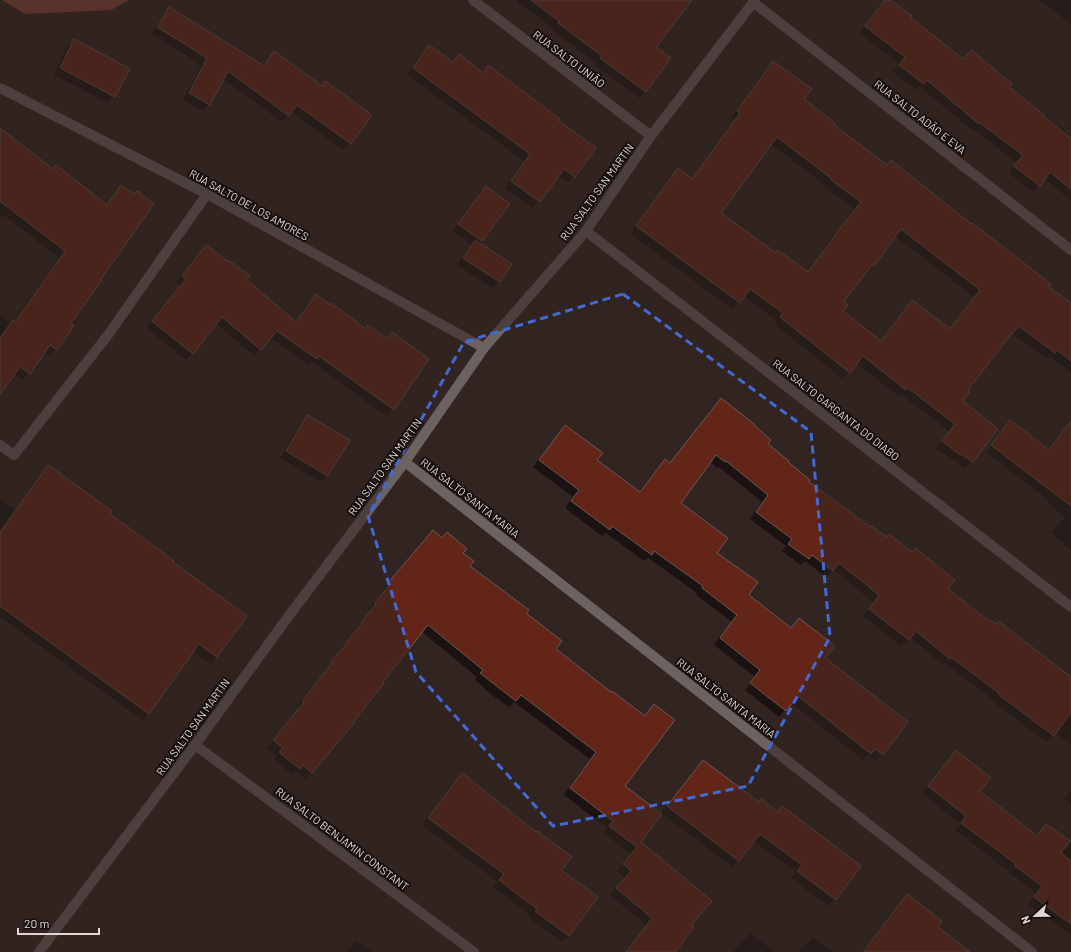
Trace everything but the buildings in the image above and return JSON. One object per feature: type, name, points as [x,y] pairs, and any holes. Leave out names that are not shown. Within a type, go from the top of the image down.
[{"type":"street","name":"RUA SALTO UNIÃO","points":[[473,0],[651,136]]},
{"type":"street","name":"RUA SALTO SAN MARTIN","points":[[39,952],[405,462],[484,348],[586,231],[651,136],[754,1]]},
{"type":"street","name":"RUA SALTO ADÃO E EVA","points":[[754,1],[1071,250]]},
{"type":"street","name":"RUA SALTO DE LOS AMORES","points":[[0,88],[207,194],[484,348]]},
{"type":"street","points":[[0,445],[14,455],[108,334],[207,194]]},
{"type":"street","name":"RUA SALTO GARGANTA DO DIABO","points":[[586,231],[1071,606]]},
{"type":"street","name":"RUA SALTO SANTA MARIA","points":[[405,462],[1032,952]]},
{"type":"street","name":"RUA SALTO BENJAMIN CONSTANT","points":[[195,745],[474,952]]},
{"type":"highlighted area","points":[[623,294],[811,432],[830,637],[748,786],[553,826],[416,672],[368,516],[464,342]]},
{"type":"shaded area","points":[[2,0],[129,0],[111,10],[25,14]]}]
